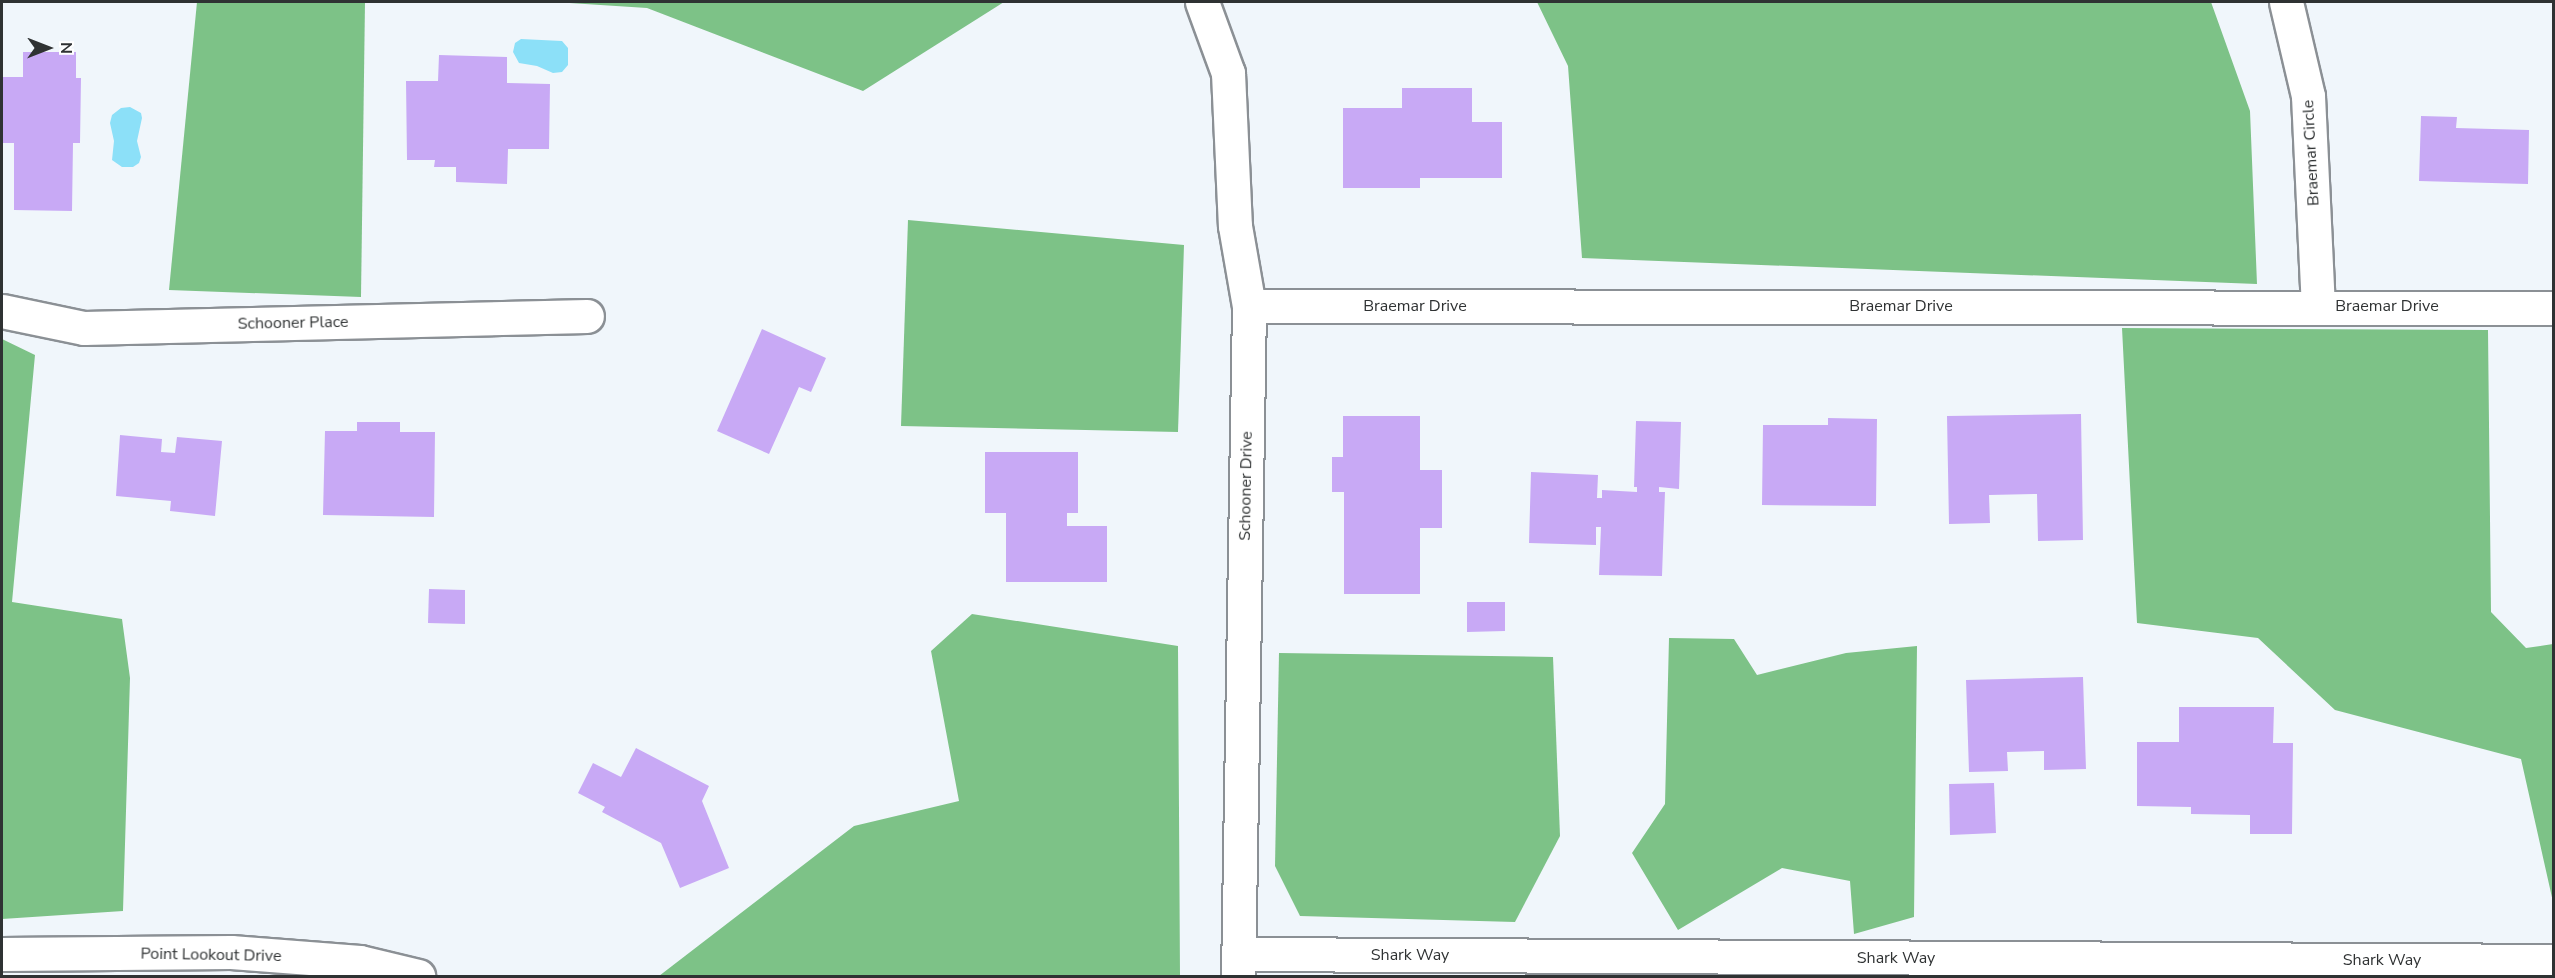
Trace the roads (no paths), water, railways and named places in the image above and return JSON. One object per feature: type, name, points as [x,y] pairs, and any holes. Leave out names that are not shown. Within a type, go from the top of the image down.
[{"type":"street","name":"Schooner Drive","points":[[1202,2],[1228,73],[1235,226],[1250,306],[1238,965]]},
{"type":"street","name":"Braemar Circle","points":[[2286,2],[2308,96],[2318,306]]},
{"type":"street","name":"Braemar Drive","points":[[1250,306],[2553,308]]},
{"type":"street","name":"Schooner Place","points":[[2,312],[84,328],[587,316]]},
{"type":"street","name":"Point Lookout Drive","points":[[2,954],[231,952],[360,962],[418,976]]},
{"type":"street","name":"Shark Way","points":[[1238,965],[2553,961]]},
{"type":"water","points":[[521,39],[562,41],[568,48],[568,65],[562,72],[553,73],[537,66],[519,63],[513,52],[515,43]]},
{"type":"water","points":[[130,107],[141,113],[137,141],[141,157],[139,163],[133,167],[122,167],[112,160],[114,141],[110,123],[112,115],[121,108]]}]
